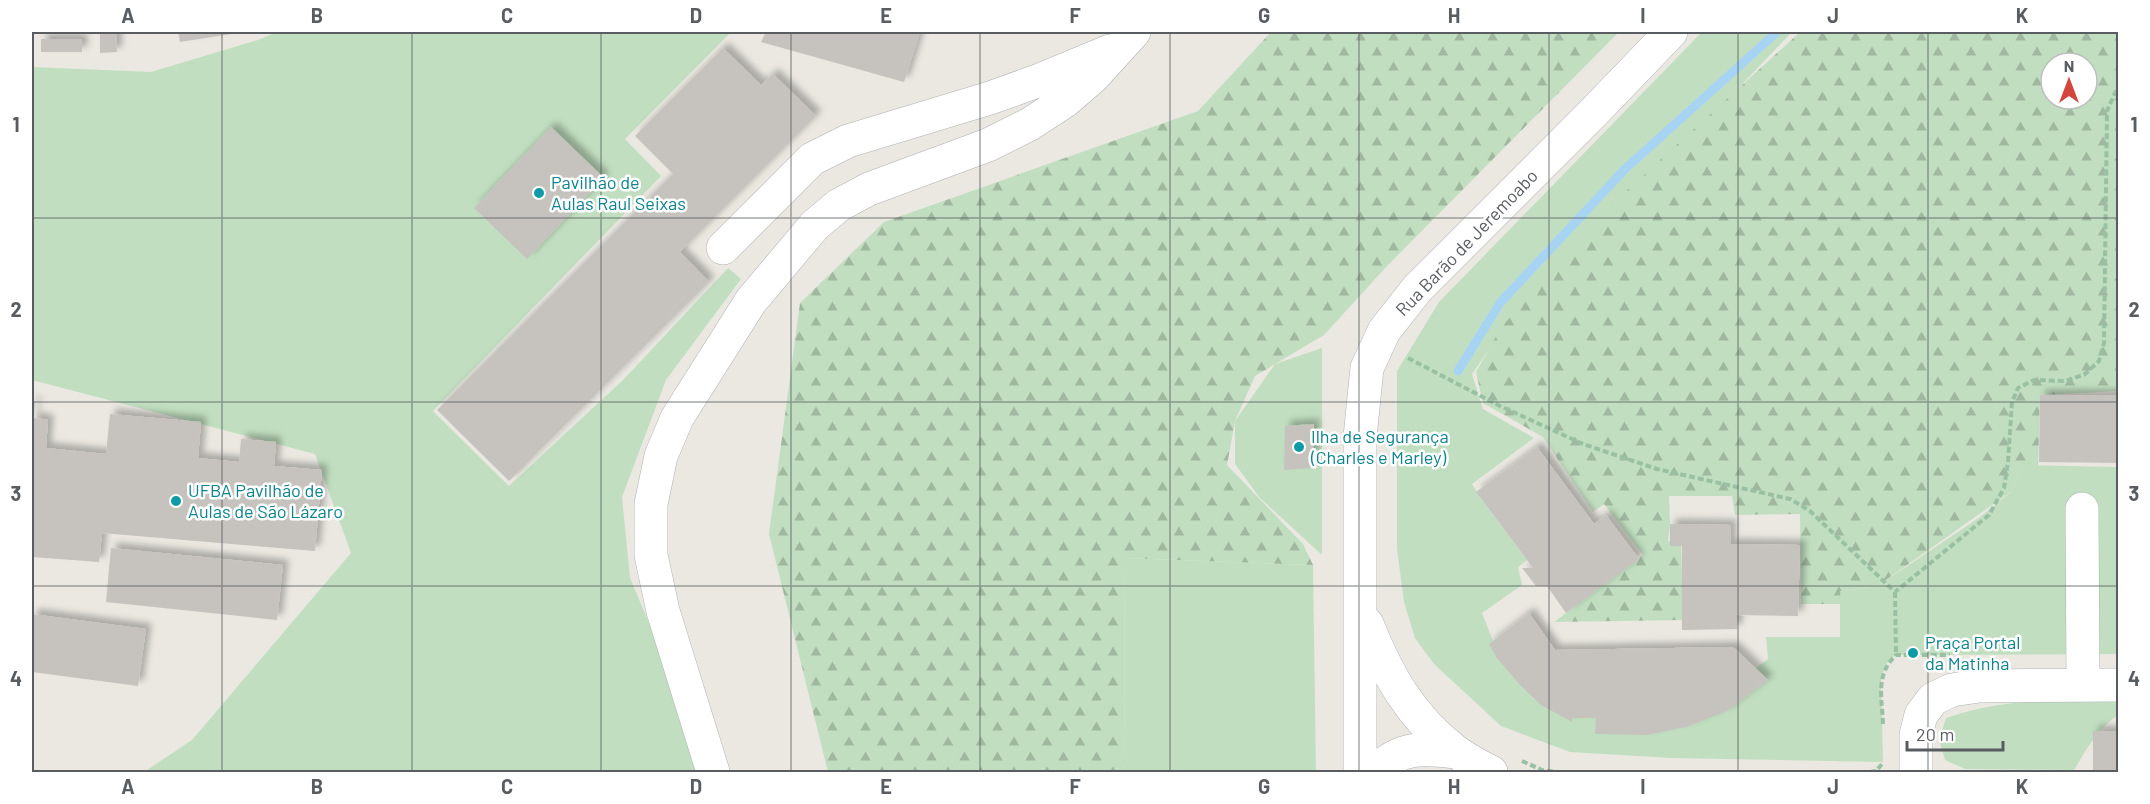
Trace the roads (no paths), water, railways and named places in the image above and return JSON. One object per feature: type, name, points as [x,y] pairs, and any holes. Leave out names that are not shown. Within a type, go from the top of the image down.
[{"type":"street","name":"Rua Barão de Jeremoabo","points":[[1505,766],[1456,752],[1422,722],[1401,694],[1381,658],[1362,611],[1362,417],[1367,368],[1384,331],[1417,289],[1671,32]]},
{"type":"street","points":[[723,248],[812,159],[827,151],[848,141],[1041,80],[1129,38]]},
{"type":"street","points":[[713,772],[663,611],[651,555],[651,504],[661,456],[677,418],[751,301],[815,225],[839,205],[869,189],[988,145],[1030,124],[1065,101],[1094,77],[1129,38]]},
{"type":"street","points":[[2082,509],[2083,685]]},
{"type":"street","points":[[1360,772],[1362,611]]},
{"type":"street","points":[[1916,772],[1916,735],[1921,714],[1933,699],[1952,690],[1979,686],[2118,685]]},
{"type":"street","points":[[1375,772],[1386,761],[1403,752],[1427,748],[1456,752]]},
{"type":"waterway","points":[[1458,371],[1500,303],[1625,169],[1777,32]]},
{"type":"place","name":"Pavilhão de Aulas Raul Seixas","points":[[539,193]]},
{"type":"place","name":"Ilha de Segurança (Charles e Marley)","points":[[1299,447]]},
{"type":"place","name":"UFBA Pavilhão de Aulas de São Lázaro","points":[[176,501]]},
{"type":"place","name":"Praça Portal da Matinha","points":[[1913,653]]}]
